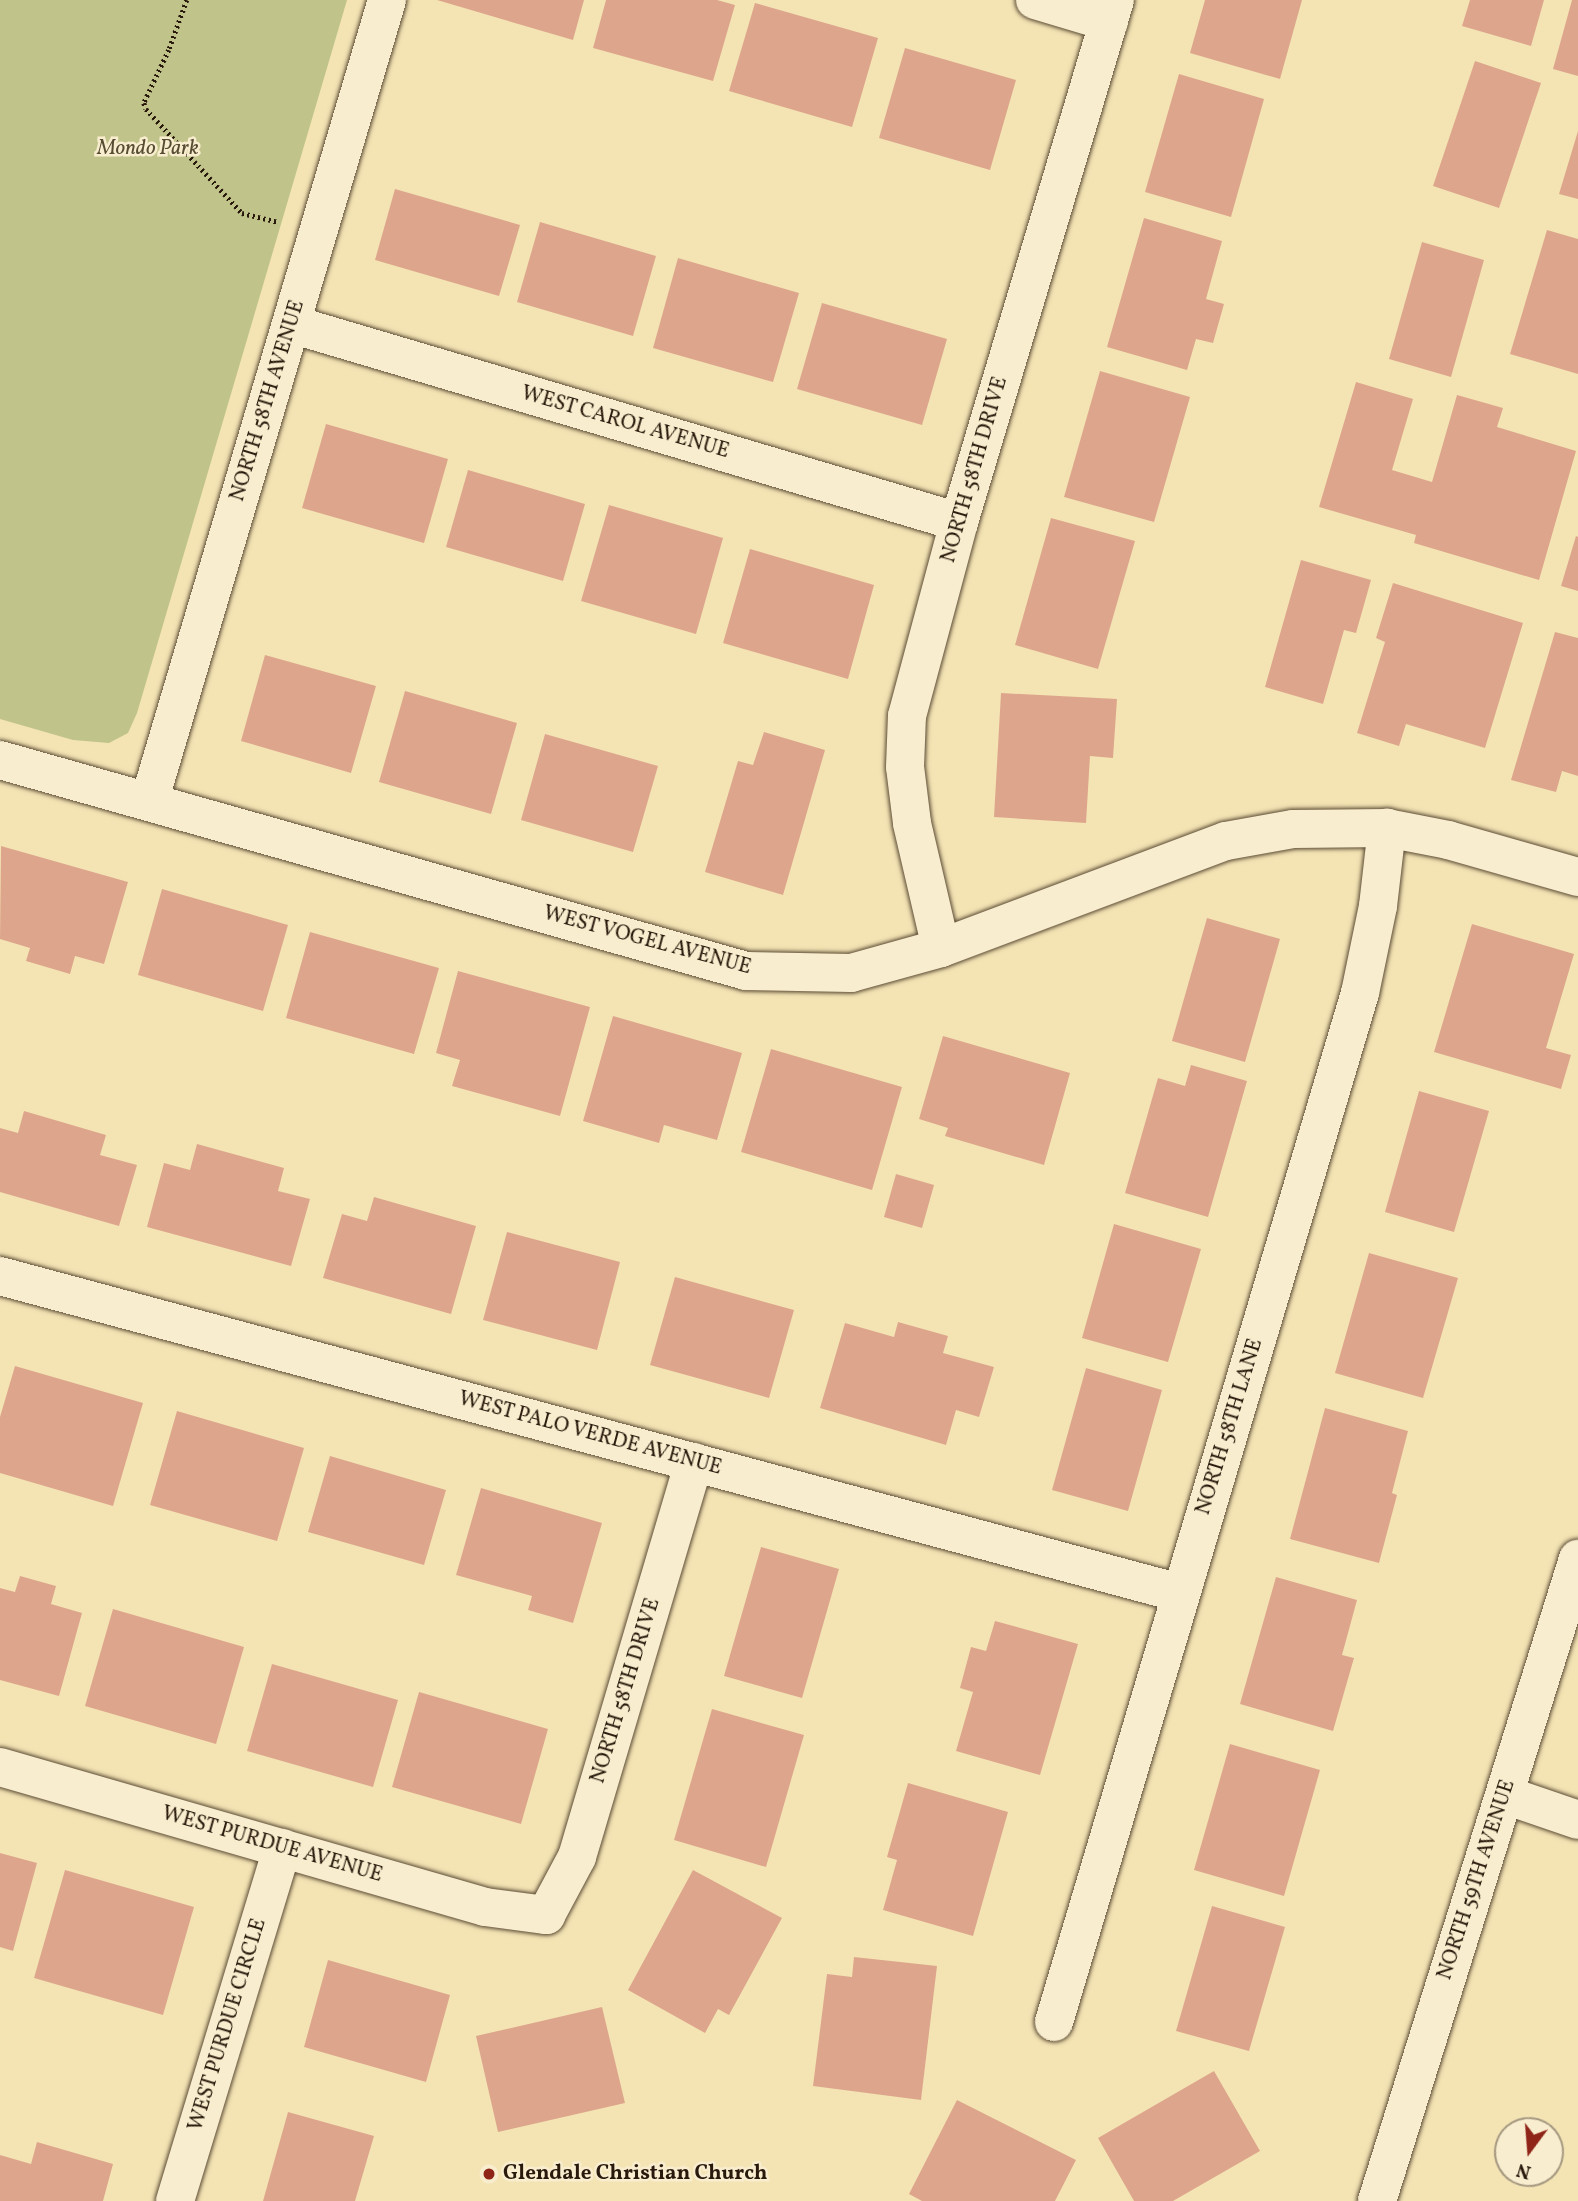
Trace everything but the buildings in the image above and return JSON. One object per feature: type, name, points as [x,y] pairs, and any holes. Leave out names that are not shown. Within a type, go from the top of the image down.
[{"type":"street","name":"NORTH 58TH AVENUE","points":[[149,802],[387,0]]},
{"type":"street","points":[[1035,0],[1112,11]]},
{"type":"street","name":"NORTH 58TH DRIVE","points":[[941,948],[912,823],[905,767],[907,716],[959,522],[1112,11]]},
{"type":"street","name":"WEST CAROL AVENUE","points":[[291,324],[959,522]]},
{"type":"street","name":"WEST VOGEL AVENUE","points":[[0,760],[746,971],[851,973],[941,948],[1226,841],[1293,829],[1387,828],[1448,840],[1578,877]]},
{"type":"street","name":"NORTH 58TH LANE","points":[[1054,2022],[1360,993],[1378,906],[1387,828]]},
{"type":"street","name":"WEST PALO VERDE AVENUE","points":[[0,1276],[1180,1593]]},
{"type":"street","name":"NORTH 58TH DRIVE","points":[[546,1915],[577,1857],[694,1462]]},
{"type":"street","name":"NORTH 59TH AVENUE","points":[[1377,2201],[1578,1559]]},
{"type":"street","name":"WEST PURDUE AVENUE","points":[[0,1767],[485,1907],[546,1915]]},
{"type":"street","points":[[1504,1796],[1578,1820]]},
{"type":"street","name":"WEST PURDUE CIRCLE","points":[[175,2201],[282,1848]]},
{"type":"path","points":[[187,0],[169,50],[144,103],[146,109],[242,213],[319,233]]},
{"type":"green space","name":"Mondo Park","points":[[0,0],[347,0],[137,713],[128,733],[109,743],[73,740],[0,719]]},
{"type":"place","name":"Glendale Christian Church","points":[[489,2174]]}]
